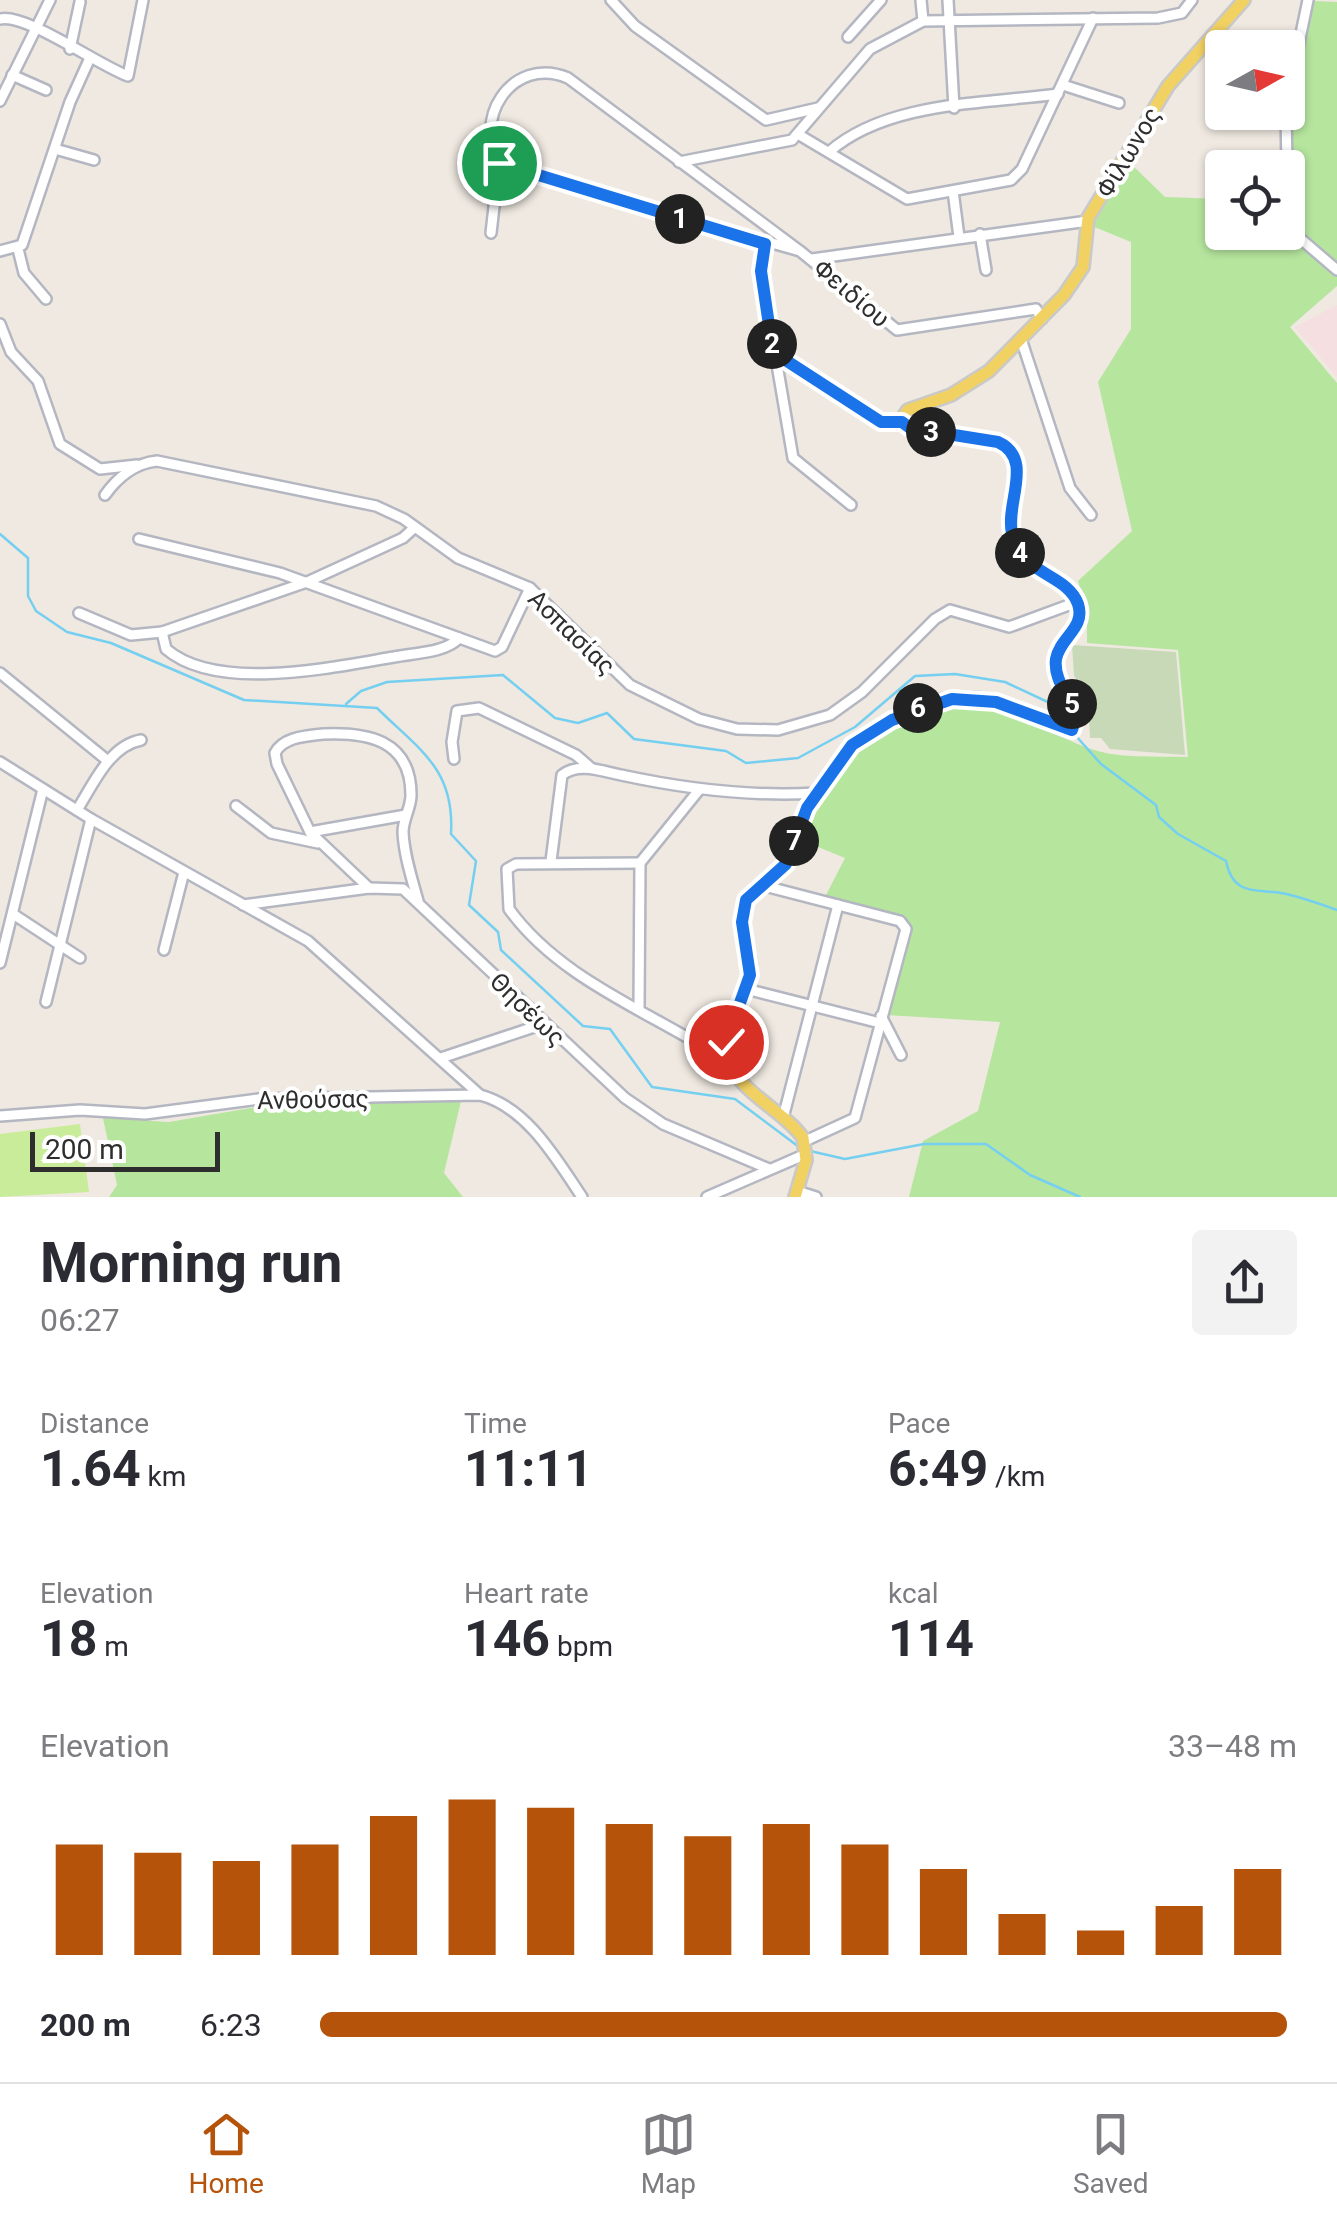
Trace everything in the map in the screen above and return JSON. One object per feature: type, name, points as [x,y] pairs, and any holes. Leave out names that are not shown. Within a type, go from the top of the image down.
[{"type":"main road","name":"Φίλωνος","points":[[902,422],[908,410],[978,379],[1042,319],[1081,272],[1088,221],[1172,80],[1206,48],[1244,0]]},
{"type":"main road","points":[[796,1194],[806,1148],[783,1118],[733,1068],[726,1042],[751,965],[742,914],[746,900],[786,864],[816,793],[840,756],[866,734],[939,701],[992,701],[1072,730],[1076,717],[1056,664],[1061,646],[1080,618],[1077,602],[1032,568],[1016,548],[1010,517],[1017,465],[1012,451],[998,442],[910,428],[902,422]]},
{"type":"street","points":[[0,101],[50,0]]},
{"type":"street","points":[[0,20],[15,18],[90,60],[128,76],[142,0]]},
{"type":"street","points":[[610,0],[635,26],[766,120],[821,108]]},
{"type":"street","points":[[848,37],[882,0]]},
{"type":"street","points":[[921,0],[923,22]]},
{"type":"street","points":[[948,0],[954,108]]},
{"type":"street","points":[[678,162],[801,136],[870,49],[923,22],[1171,16],[1187,9],[1192,0]]},
{"type":"street","points":[[1302,30],[1308,0]]},
{"type":"street","points":[[70,49],[80,2]]},
{"type":"street","points":[[801,136],[901,197],[953,191],[1016,176],[1093,18]]},
{"type":"street","points":[[46,299],[24,274],[18,249],[90,60]]},
{"type":"street","points":[[491,233],[499,163],[494,128],[502,95],[528,74],[560,74],[800,251]]},
{"type":"street","points":[[12,75],[46,90]]},
{"type":"street","points":[[829,152],[850,136],[896,117],[1061,90],[1120,103]]},
{"type":"street","points":[[55,149],[94,160]]},
{"type":"street","name":"Φειδίου","points":[[499,163],[765,244],[800,251],[897,330],[1036,309],[1042,319]]},
{"type":"street","points":[[953,191],[960,237]]},
{"type":"street","points":[[812,259],[1088,221]]},
{"type":"street","points":[[980,234],[986,270]]},
{"type":"street","points":[[1305,243],[1337,270]]},
{"type":"street","points":[[765,244],[761,271],[793,458],[851,505]]},
{"type":"street","points":[[0,251],[18,249]]},
{"type":"street","name":"Ασπασίας","points":[[0,324],[12,352],[38,381],[60,444],[100,469],[176,463],[376,506],[458,558],[530,588],[630,685],[698,720],[757,730],[794,727],[830,715],[862,692],[934,620],[950,610],[1009,626],[1077,602]]},
{"type":"street","points":[[1021,339],[1070,488],[1091,514]]},
{"type":"street","points":[[773,352],[881,422],[902,422]]},
{"type":"street","points":[[105,495],[118,478],[140,464]]},
{"type":"street","points":[[79,613],[130,634],[162,632],[306,582],[403,538],[414,528]]},
{"type":"street","points":[[139,539],[306,582],[499,650],[530,588]]},
{"type":"street","points":[[162,632],[166,648],[179,657],[228,670],[270,674],[300,673],[428,651],[452,645],[459,638]]},
{"type":"street","points":[[1,676],[108,761]]},
{"type":"street","points":[[454,759],[453,725],[457,711],[468,706],[576,755],[591,768]]},
{"type":"street","points":[[370,888],[310,832],[275,757],[280,745],[301,737],[366,733],[381,739],[401,763],[410,788],[403,828],[418,901]]},
{"type":"street","points":[[77,810],[108,761],[131,742],[141,740]]},
{"type":"street","points":[[0,762],[91,819],[308,941],[480,1096],[504,1106],[536,1134],[582,1197]]},
{"type":"street","points":[[551,861],[562,775],[571,768],[591,768],[699,790],[816,793]]},
{"type":"street","points":[[0,963],[44,789]]},
{"type":"street","points":[[639,1007],[640,863],[699,790]]},
{"type":"street","points":[[236,806],[272,834],[318,843]]},
{"type":"street","points":[[310,832],[406,815]]},
{"type":"street","points":[[46,1002],[91,819]]},
{"type":"street","points":[[640,863],[551,861],[507,870],[509,909],[567,968],[701,1044],[726,1042]]},
{"type":"street","points":[[164,950],[184,872]]},
{"type":"street","points":[[243,905],[397,887],[410,872]]},
{"type":"street","points":[[708,1197],[769,1169],[854,1118],[906,928],[900,921],[761,885]]},
{"type":"street","name":"Θησέως","points":[[397,887],[418,901],[543,1024],[644,1113],[769,1169]]},
{"type":"street","points":[[783,1118],[838,905]]},
{"type":"street","points":[[13,914],[80,958]]},
{"type":"street","points":[[746,989],[881,1020],[901,1055]]},
{"type":"street","points":[[441,1058],[543,1024]]},
{"type":"street","points":[[456,1072],[463,1052]]},
{"type":"street","name":"Ανθούσας","points":[[0,1116],[80,1110],[145,1114],[259,1098],[480,1096]]},
{"type":"street","points":[[744,1181],[746,1197]]},
{"type":"street","points":[[796,1194],[816,1197]]},
{"type":"shaded area","points":[[1337,305],[1337,377],[1295,327]]},
{"type":"green space","points":[[1314,1],[1337,2],[1337,286],[1290,327],[1337,383],[1337,1197],[909,1197],[923,1141],[978,1111],[1000,1022],[887,1015],[912,929],[908,920],[825,897],[845,858],[801,840],[850,758],[896,720],[924,708],[955,704],[990,707],[1095,750],[1130,756],[1188,757],[1178,650],[1087,643],[1087,610],[1078,581],[1132,531],[1098,382],[1131,329],[1131,242],[1092,226],[1130,163],[1165,197],[1205,198],[1205,250],[1305,250],[1305,150],[1287,150],[1289,130],[1305,130],[1305,38]]},
{"type":"green space","points":[[1072,645],[1176,652],[1185,755],[1110,749],[1101,738],[1090,738],[1088,694],[1074,676]]},
{"type":"green space","points":[[462,1097],[444,1173],[463,1197],[109,1197],[117,1185],[103,1118],[169,1122],[273,1104]]},
{"type":"green space","points":[[80,1124],[89,1192],[0,1197],[0,1134]]},
{"type":"waterway","points":[[0,534],[28,558],[28,596],[36,611],[67,632],[111,643],[244,700],[377,708],[419,748],[440,776],[451,811],[451,834],[476,861],[469,905],[498,932],[501,950],[583,1026],[610,1029],[652,1087],[735,1099],[799,1147]]},
{"type":"waterway","points":[[346,704],[361,691],[387,682],[503,675],[555,718],[578,723],[607,713],[634,739],[726,751],[746,763],[798,758],[855,727],[915,676],[955,674],[1005,682],[1052,704],[1069,720]]},
{"type":"waterway","points":[[1076,736],[1101,764],[1156,805],[1159,817],[1178,834],[1226,861],[1240,885],[1295,896],[1337,910]]},
{"type":"waterway","points":[[810,1151],[845,1159],[924,1144],[986,1144],[1030,1175],[1080,1197]]},
{"type":"route","points":[[499,163],[765,244],[761,271],[773,352],[785,356],[881,422],[902,422],[910,428],[998,442],[1009,448],[1017,461],[1010,517],[1016,548],[1032,568],[1072,594],[1079,609],[1078,623],[1056,658],[1058,678],[1076,717],[1072,730],[1066,731],[996,702],[952,699],[880,725],[840,756],[801,819],[786,864],[746,900],[742,925],[750,975],[726,1042]]}]
